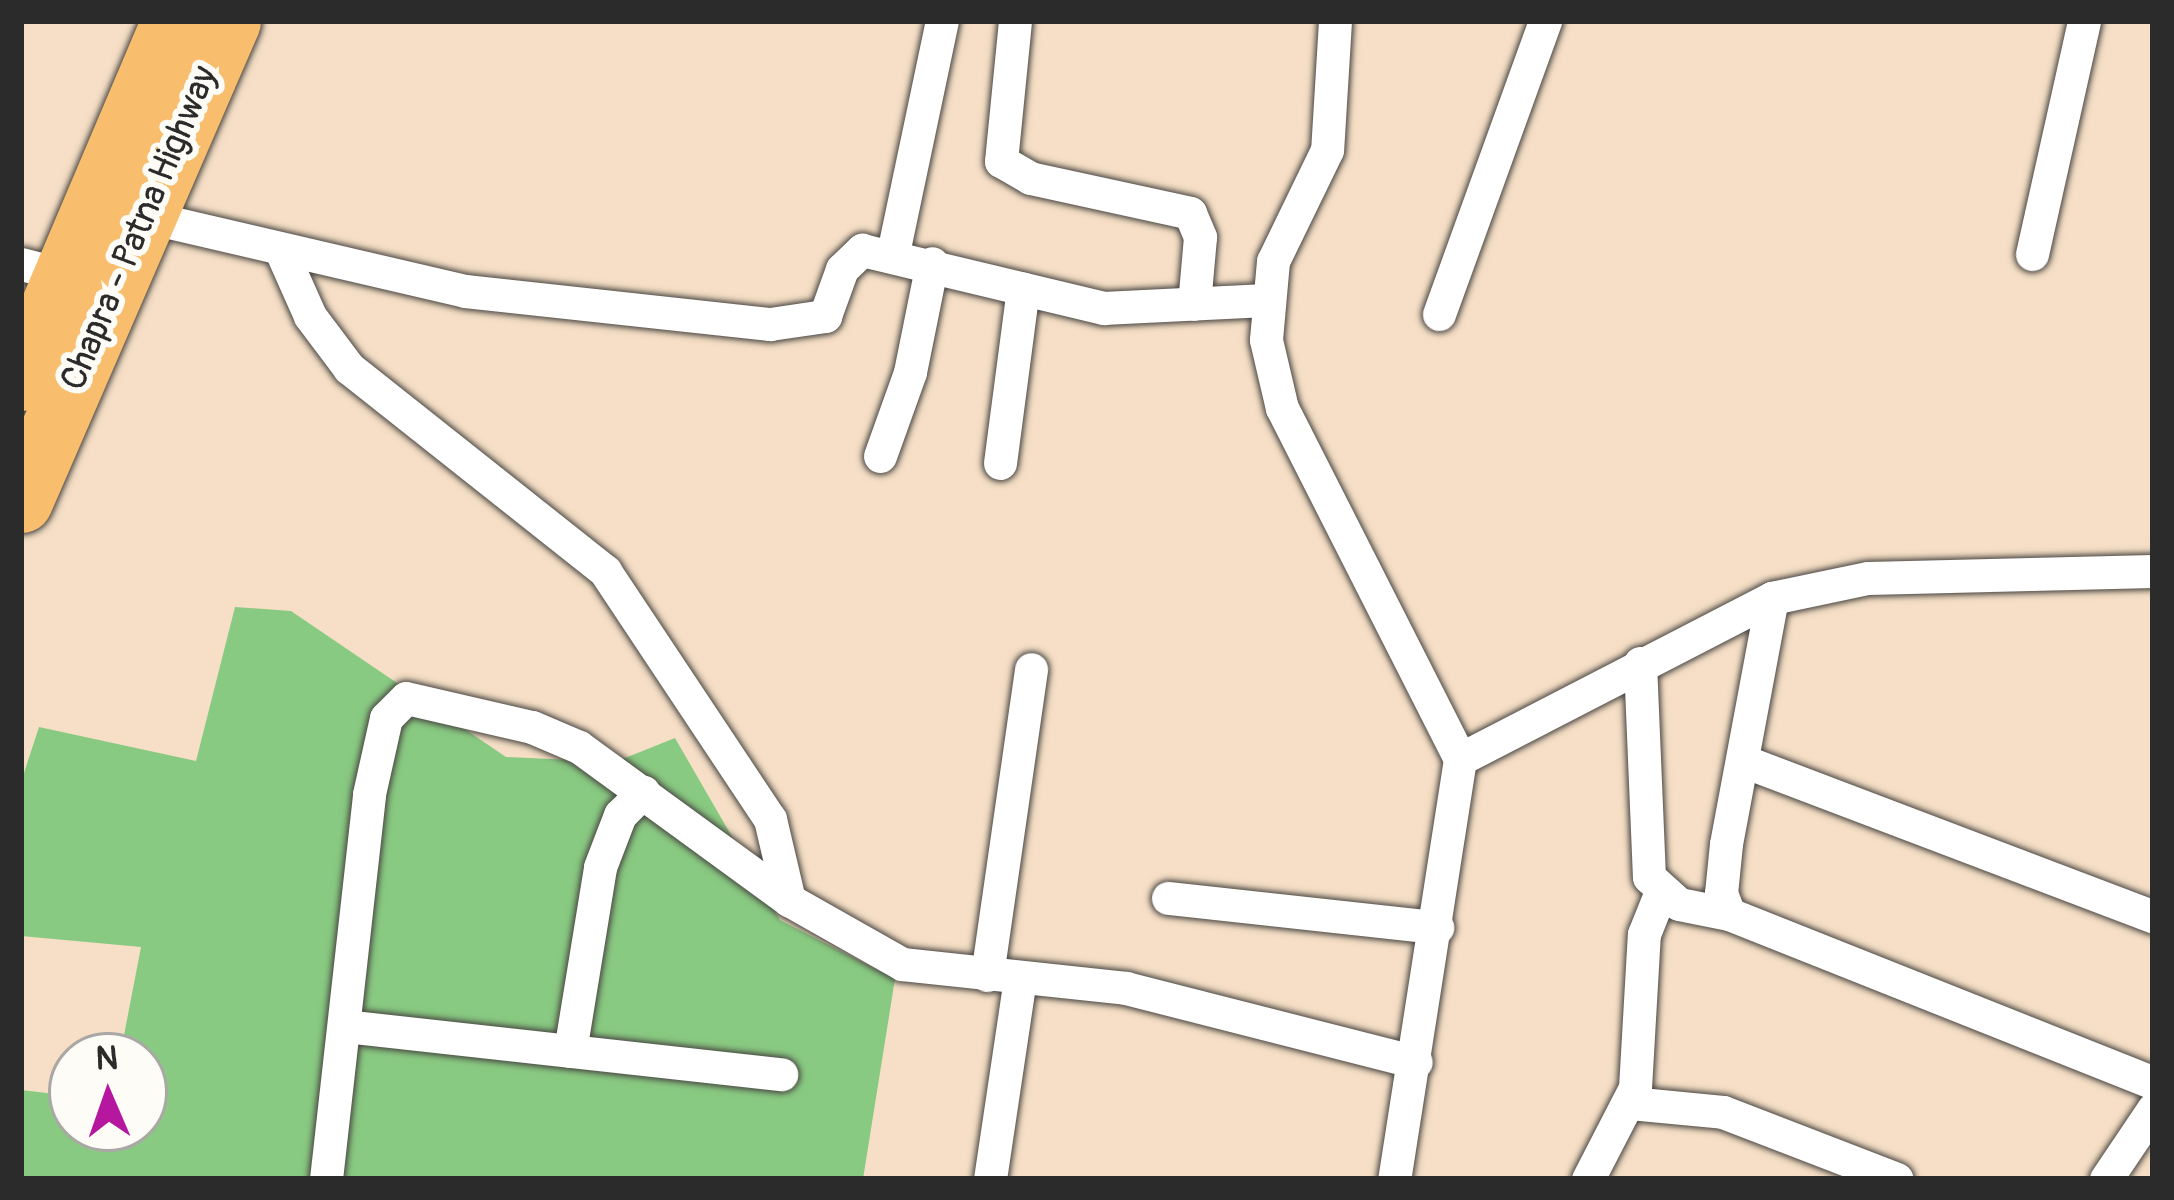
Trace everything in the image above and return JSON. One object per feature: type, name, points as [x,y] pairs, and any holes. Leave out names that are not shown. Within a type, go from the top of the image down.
[{"type":"highway","name":"Chapra - Patna Highway","points":[[21,379],[43,270],[172,21]]},
{"type":"highway","name":"Chapra - Patna Highway","points":[[21,501],[229,21]]},
{"type":"street","points":[[893,253],[942,21]]},
{"type":"street","points":[[1015,21],[1001,161],[1030,178],[1190,213],[1200,237],[1194,304]]},
{"type":"street","points":[[1335,21],[1327,150],[1282,233],[1265,300],[1282,408],[1460,759],[1417,1062],[1394,1179]]},
{"type":"street","points":[[1439,314],[1472,206],[1545,21]]},
{"type":"street","points":[[2032,254],[2084,21]]},
{"type":"street","points":[[143,217],[282,253],[465,291],[770,324],[826,316],[850,257],[893,253],[1104,308],[1265,300]]},
{"type":"street","points":[[282,253],[310,316],[350,368],[576,544],[617,587],[770,819],[789,900]]},
{"type":"street","points":[[880,457],[910,372],[932,263]]},
{"type":"street","points":[[1000,463],[1023,289]]},
{"type":"street","points":[[1460,759],[1772,598],[1868,578],[2153,571]]},
{"type":"street","points":[[1729,914],[1721,893],[1726,844],[1746,762],[1772,598]]},
{"type":"street","points":[[1588,1179],[1609,1126],[1630,1103],[1644,934],[1660,894],[1645,854],[1640,663]]},
{"type":"street","points":[[990,1179],[1031,669]]},
{"type":"street","points":[[326,1179],[374,762],[396,703],[418,698],[532,727],[643,792],[789,900],[902,964],[1126,988],[1417,1062]]},
{"type":"street","points":[[1746,762],[2153,917]]},
{"type":"street","points":[[570,1051],[600,867],[620,815],[643,792]]},
{"type":"street","points":[[1660,894],[1729,914],[2153,1083]]},
{"type":"street","points":[[1168,898],[1437,927]]},
{"type":"street","points":[[344,1026],[781,1075]]},
{"type":"street","points":[[1630,1103],[1723,1112],[1898,1179]]},
{"type":"street","points":[[2107,1179],[2153,1108]]},
{"type":"green space","points":[[235,607],[291,611],[506,757],[615,762],[675,738],[780,920],[895,979],[863,1179],[21,1179],[21,1090],[48,1093],[48,1152],[168,1152],[168,1032],[125,1032],[141,947],[21,936],[21,782],[39,727],[196,761]]}]
